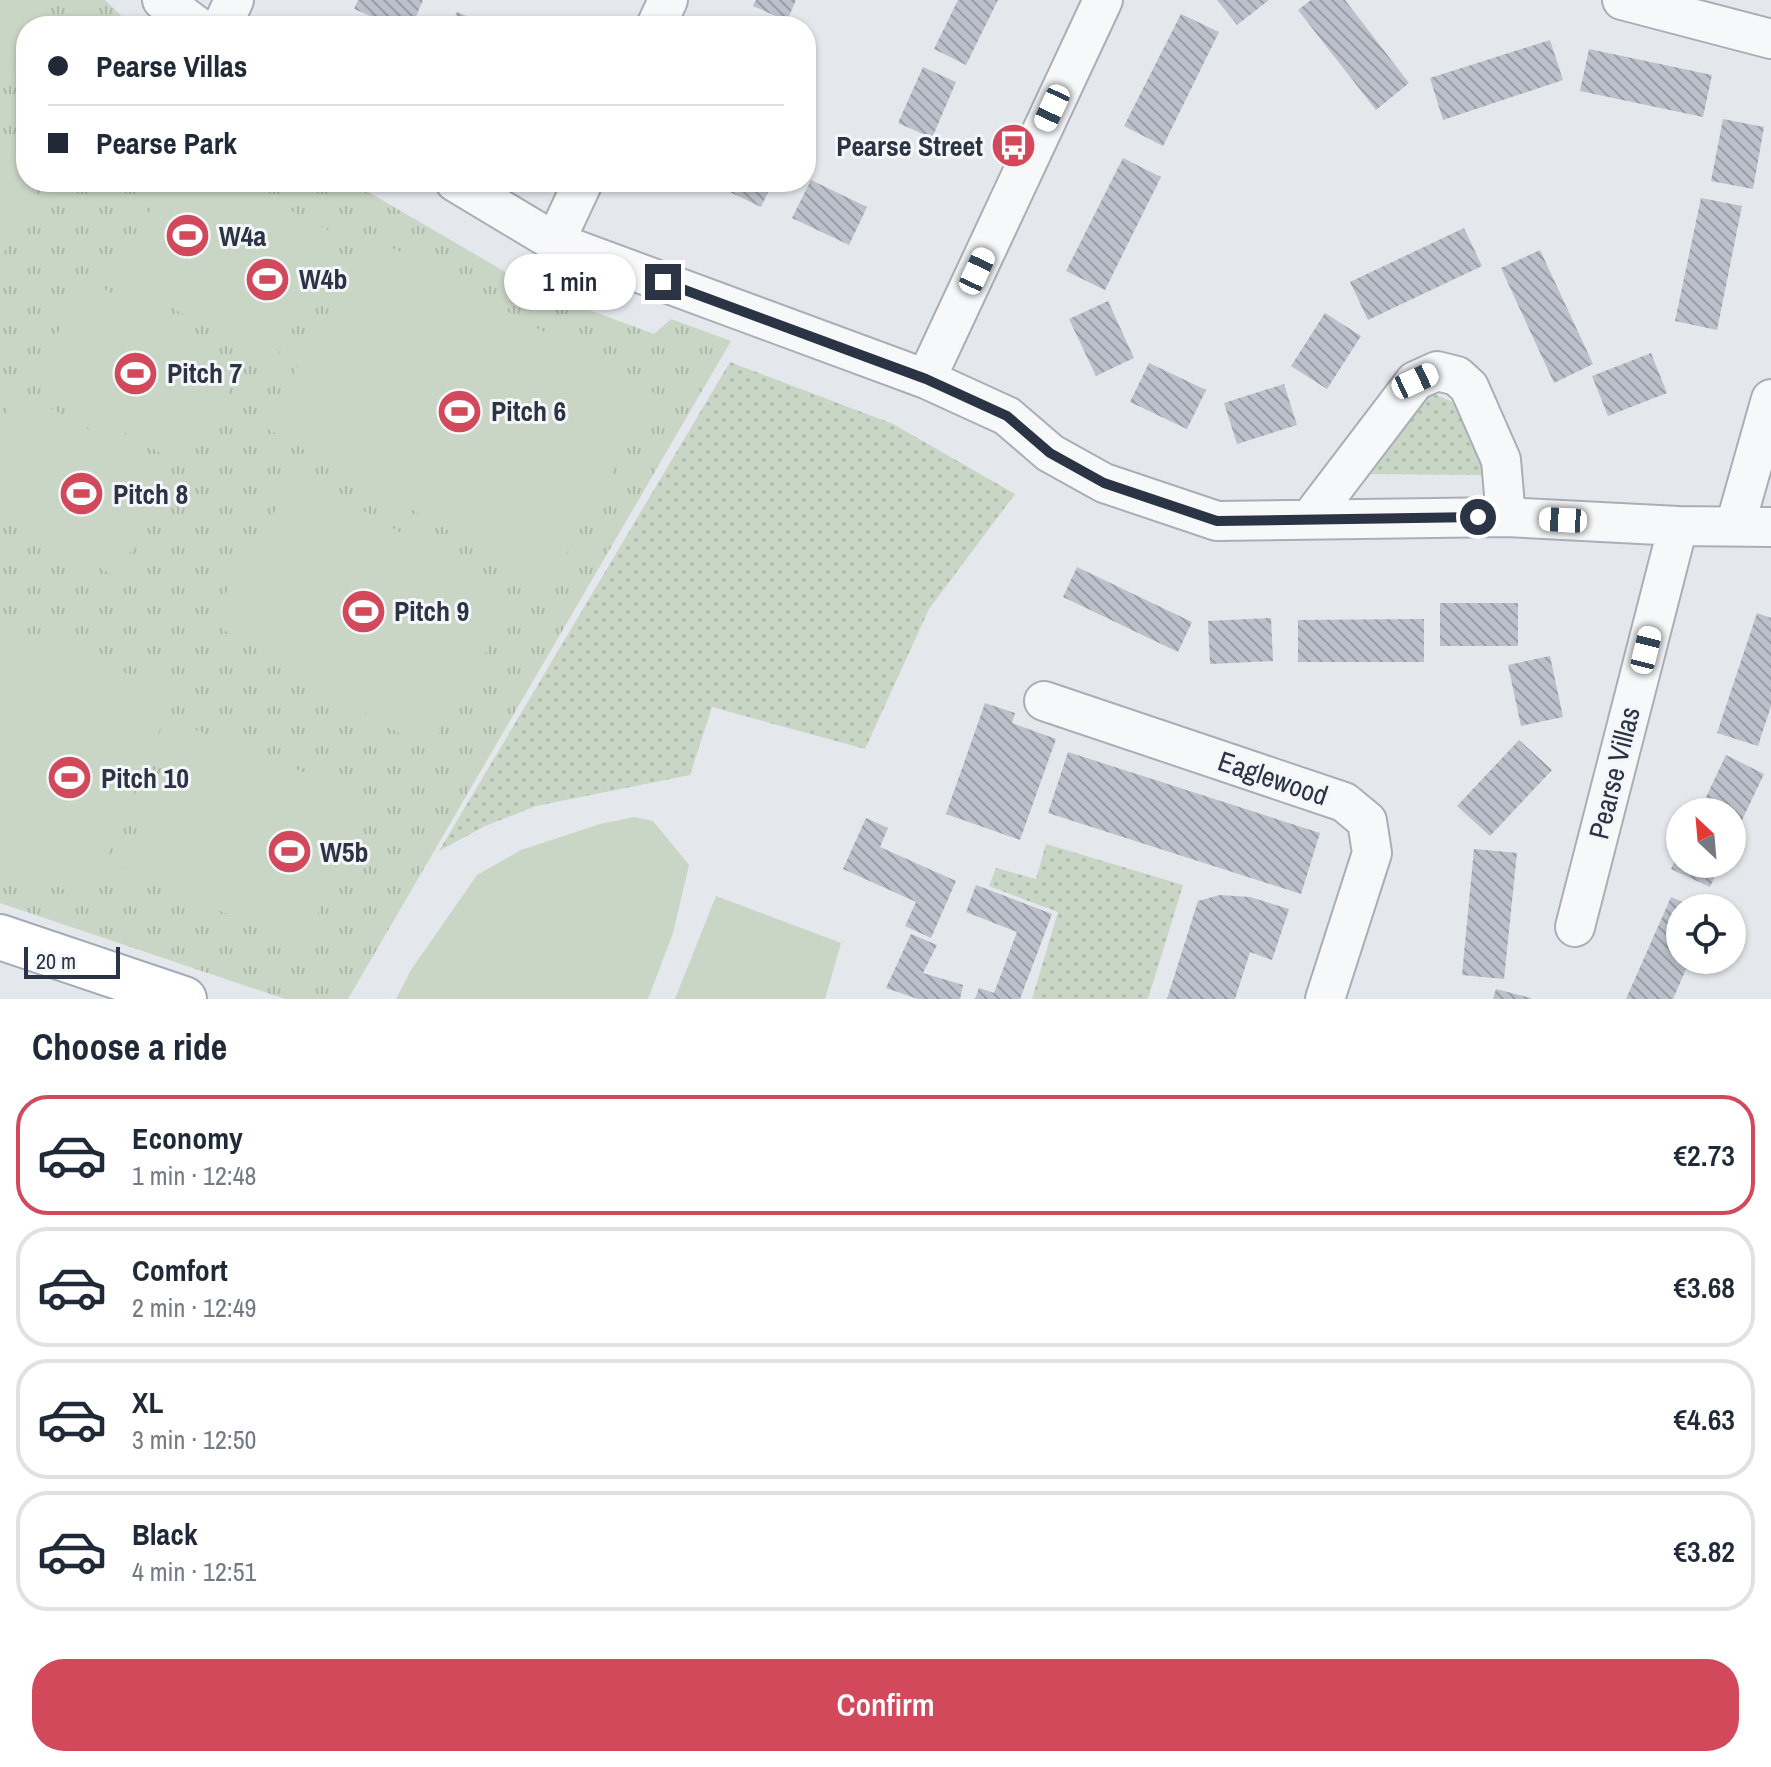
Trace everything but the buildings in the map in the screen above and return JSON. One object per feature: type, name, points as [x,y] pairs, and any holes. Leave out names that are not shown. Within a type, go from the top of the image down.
[{"type":"main road","points":[[0,937],[184,999]]},
{"type":"street","points":[[162,0],[184,16]]},
{"type":"street","points":[[926,379],[1103,0]]},
{"type":"street","points":[[1622,0],[1771,39]]},
{"type":"street","points":[[472,192],[555,242],[926,379],[1007,416],[1050,453],[1104,483],[1217,521],[1506,517],[1678,526],[1753,526],[1771,399]]},
{"type":"street","points":[[555,242],[578,192]]},
{"type":"street","points":[[1310,519],[1415,381],[1437,371],[1457,376],[1469,387],[1501,460],[1506,517]]},
{"type":"street","name":"Pearse Villas","points":[[1575,927],[1678,526]]},
{"type":"street","name":"Eaglewood","points":[[1044,701],[1344,802],[1367,821],[1372,853],[1325,999]]},
{"type":"green space","points":[[0,0],[105,0],[122,16],[16,16],[16,192],[368,192],[538,291],[654,334],[671,319],[731,341],[348,999],[285,999],[0,903]]},
{"type":"green space","points":[[0,0],[44,0],[35,16],[16,16],[16,53],[0,83]]},
{"type":"green space","points":[[0,151],[16,160],[16,192],[35,192],[0,260]]},
{"type":"green space","points":[[160,192],[257,192],[342,238],[273,363],[114,276]]},
{"type":"green space","name":"Pitch 6","points":[[371,236],[656,394],[548,586],[264,427]]},
{"type":"green space","name":"Pitch 7","points":[[88,280],[242,367],[185,467],[31,379]]},
{"type":"green space","points":[[730,362],[893,424],[1015,494],[929,609],[865,749],[712,707],[690,775],[536,806],[485,826],[439,851]]},
{"type":"green space","name":"Pitch 8","points":[[19,390],[173,478],[116,577],[0,511],[0,423]]},
{"type":"green space","points":[[1434,394],[1458,404],[1490,475],[1355,474],[1428,396]]},
{"type":"green space","name":"Pitch 9","points":[[298,472],[516,601],[428,750],[209,621]]},
{"type":"green space","name":"Pitch 10","points":[[0,622],[175,693],[90,900],[0,863]]},
{"type":"green space","points":[[180,724],[364,796],[306,944],[122,873]]},
{"type":"green space","points":[[634,817],[653,821],[689,865],[673,933],[648,999],[396,999],[411,970],[477,875],[521,850],[600,824]]},
{"type":"green space","points":[[1046,844],[1183,885],[1148,999],[1032,999],[1058,912],[989,886],[996,868],[1036,879]]},
{"type":"green space","points":[[716,896],[841,943],[825,999],[675,999]]},
{"type":"place","name":"Pearse Street","points":[[1014,146]]},
{"type":"place","name":"W4a","points":[[188,236]]},
{"type":"place","name":"W4b","points":[[268,279]]},
{"type":"place","name":"Pitch 7","points":[[136,373]]},
{"type":"place","name":"Pitch 6","points":[[460,411]]},
{"type":"place","name":"Pitch 8","points":[[82,494]]},
{"type":"place","name":"Pitch 9","points":[[363,611]]},
{"type":"place","name":"Pitch 10","points":[[70,778]]},
{"type":"place","name":"W5b","points":[[289,852]]},
{"type":"route","points":[[663,282],[926,379],[1007,416],[1050,453],[1104,483],[1217,521],[1478,517]]}]
